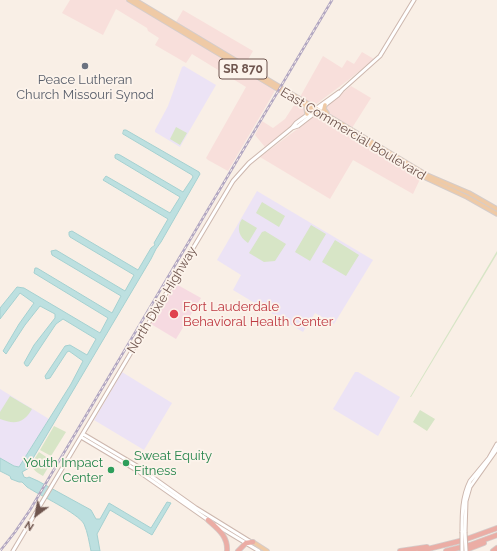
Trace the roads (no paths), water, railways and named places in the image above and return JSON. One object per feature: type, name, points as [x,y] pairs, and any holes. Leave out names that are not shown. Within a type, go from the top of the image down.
[{"type":"highway","points":[[208,520],[224,535],[227,543],[227,551]]},
{"type":"highway","points":[[420,551],[497,530]]},
{"type":"highway","points":[[430,551],[473,540],[497,530]]},
{"type":"highway","points":[[464,551],[497,536]]},
{"type":"highway","points":[[446,551],[497,536]]},
{"type":"highway","points":[[400,551],[464,540]]},
{"type":"highway","points":[[238,551],[246,543],[253,542]]},
{"type":"highway","points":[[456,551],[485,542]]},
{"type":"highway","points":[[493,551],[497,548]]},
{"type":"main road","name":"East Commercial Boulevard","points":[[129,0],[203,45],[214,47],[254,71],[342,128],[365,137],[383,150],[478,201],[496,209]]},
{"type":"main road","name":"East Commercial Boulevard","points":[[135,0],[305,106],[330,117],[365,142],[369,142],[380,148],[437,184],[475,199],[497,214]]},
{"type":"main road","name":"North Dixie Highway","points":[[292,128],[298,126],[380,56],[414,0]]},
{"type":"main road","points":[[242,68],[254,71]]},
{"type":"main road","name":"North Dixie Highway","points":[[13,551],[232,181],[250,163],[296,123],[307,114],[325,105],[338,95],[339,92]]},
{"type":"main road","points":[[325,105],[325,110],[330,117]]},
{"type":"main road","points":[[305,106],[307,109],[307,114]]},
{"type":"main road","points":[[83,434],[136,467],[208,520],[259,551]]},
{"type":"main road","points":[[83,434],[129,466],[144,470],[196,508],[267,551]]},
{"type":"main road","points":[[464,551],[463,505],[468,485],[489,458],[497,444]]},
{"type":"main road","points":[[463,532],[466,500],[470,487],[497,449]]},
{"type":"water","points":[[124,130],[199,172],[200,174],[29,465],[29,468],[22,472],[24,477],[29,477],[38,481],[91,510],[96,519],[100,519],[109,503],[151,528],[167,502],[171,503],[152,535],[110,510],[97,534],[100,551],[91,551],[84,524],[74,515],[27,487],[22,482],[11,479],[10,476],[0,471],[0,458],[14,466],[19,467],[71,384],[83,361],[69,351],[50,378],[46,379],[45,376],[65,346],[70,345],[87,355],[96,339],[63,319],[56,324],[28,366],[26,366],[24,363],[34,345],[55,318],[55,314],[40,306],[25,325],[6,354],[3,351],[19,324],[34,303],[20,293],[0,319],[0,308],[17,287],[24,288],[100,333],[108,318],[34,273],[35,268],[112,313],[121,296],[52,255],[51,251],[56,250],[125,291],[134,275],[70,237],[69,232],[72,231],[138,270],[151,248],[155,245],[154,243],[168,219],[103,180],[106,176],[170,213],[180,197],[115,158],[115,155],[120,155],[183,192],[193,177],[123,134]]},
{"type":"railway","points":[[0,551],[30,510],[332,0]]},
{"type":"place","name":"Peace Lutheran Church Missouri Synod","points":[[85,66]]},
{"type":"place","name":"Fort Lauderdale Behavioral Health Center","points":[[174,314]]},
{"type":"place","name":"Sweat Equity Fitness","points":[[126,463]]},
{"type":"place","name":"Youth Impact Center","points":[[111,470]]}]
